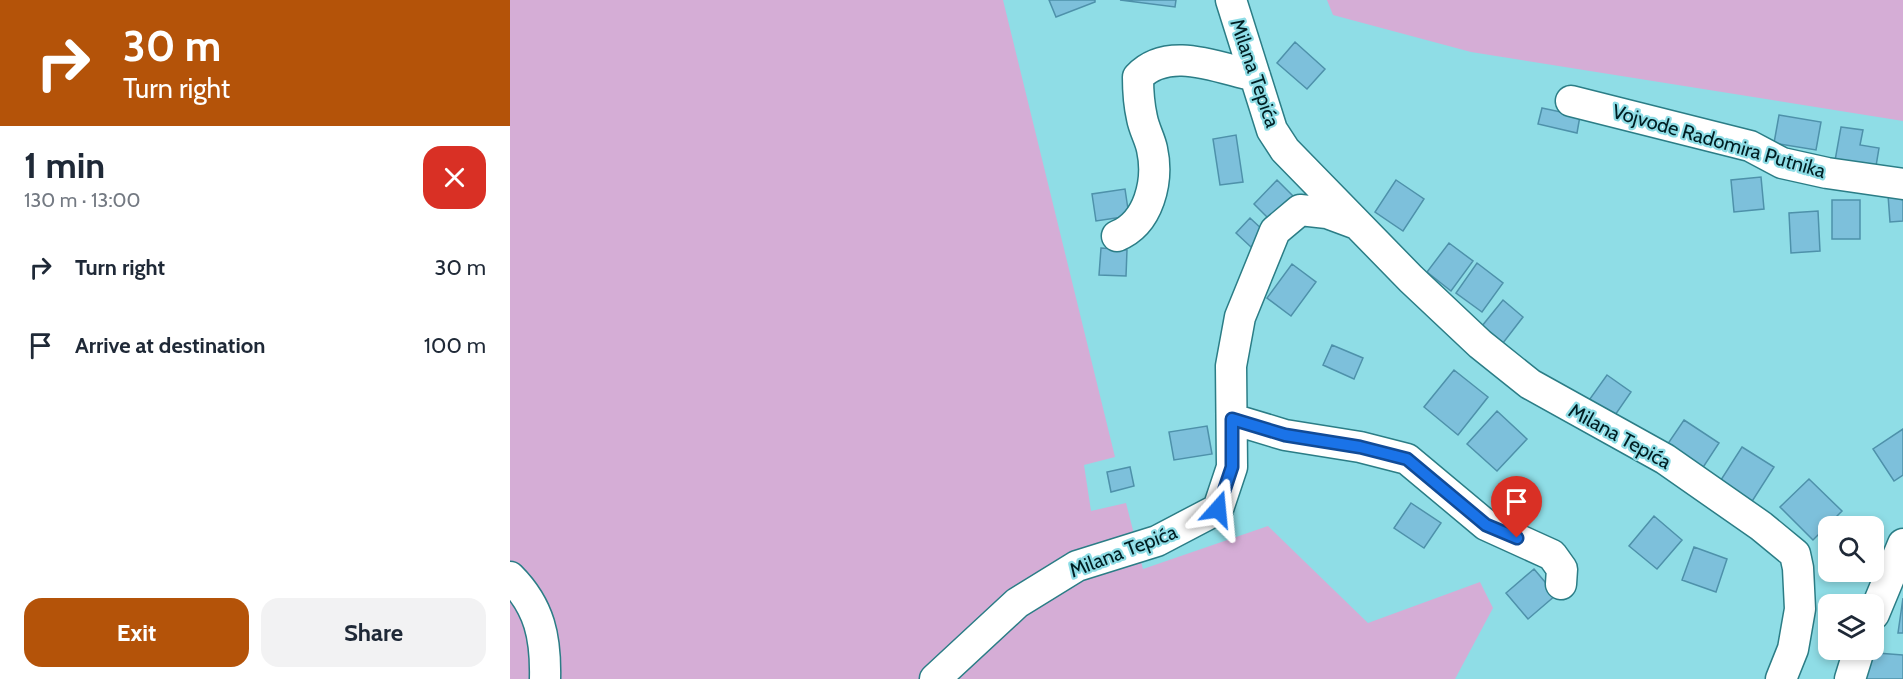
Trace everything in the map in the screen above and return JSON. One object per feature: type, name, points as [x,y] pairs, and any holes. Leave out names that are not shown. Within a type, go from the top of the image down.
[{"type":"street","name":"Milana Tepića","points":[[1231,0],[1272,130],[1285,150],[1357,224],[1480,344],[1530,384],[1665,459],[1761,526],[1795,554],[1800,609],[1793,649],[1781,679]]},
{"type":"street","points":[[1117,236],[1132,230],[1143,216],[1155,175],[1152,148],[1142,120],[1138,77],[1149,65],[1167,59],[1184,60],[1255,76]]},
{"type":"street","name":"Vojvode Radomira Putnika","points":[[1572,101],[1750,146],[1782,163],[1827,173],[1903,184]]},
{"type":"street","name":"Milana Tepića","points":[[935,679],[1017,603],[1077,566],[1157,541],[1218,509],[1232,467],[1231,366],[1240,317],[1275,231],[1300,210],[1327,213],[1357,224]]},
{"type":"street","points":[[1232,419],[1285,435],[1360,447],[1407,459],[1486,525],[1552,555],[1562,569],[1561,584]]},
{"type":"street","points":[[1882,594],[1903,544]]},
{"type":"street","points":[[514,590],[540,619],[545,679]]},
{"type":"street","points":[[1850,679],[1856,660]]},
{"type":"shaded area","points":[[510,0],[1003,0],[1115,457],[1084,465],[1091,511],[1126,503],[1143,569],[1268,526],[1368,623],[1480,582],[1493,608],[1455,679],[510,679]]},
{"type":"shaded area","points":[[1327,0],[1903,0],[1903,121],[1471,52],[1333,15]]},
{"type":"building","points":[[1049,0],[1095,0],[1095,2],[1056,17]]},
{"type":"building","points":[[1120,0],[1176,0],[1175,7]]},
{"type":"building","points":[[1295,42],[1325,69],[1307,89],[1277,63]]},
{"type":"building","points":[[1542,108],[1580,116],[1577,133],[1538,124]]},
{"type":"building","points":[[1779,115],[1821,122],[1816,150],[1774,143]]},
{"type":"building","points":[[1841,127],[1863,130],[1860,145],[1879,148],[1875,172],[1834,166]]},
{"type":"building","points":[[1236,135],[1243,182],[1220,185],[1213,139]]},
{"type":"building","points":[[1761,177],[1764,209],[1734,212],[1731,180]]},
{"type":"building","points":[[1277,180],[1298,201],[1274,224],[1254,204]]},
{"type":"building","points":[[1396,180],[1424,199],[1403,231],[1375,212]]},
{"type":"building","points":[[1125,189],[1129,216],[1096,221],[1092,194]]},
{"type":"building","points":[[1903,194],[1903,221],[1890,222],[1888,195]]},
{"type":"building","points":[[1832,200],[1860,200],[1860,239],[1832,239]]},
{"type":"building","points":[[1818,211],[1820,251],[1791,253],[1789,213]]},
{"type":"building","points":[[1250,218],[1265,232],[1251,247],[1236,233]]},
{"type":"building","points":[[1449,243],[1473,261],[1451,291],[1427,272]]},
{"type":"building","points":[[1101,248],[1127,250],[1126,276],[1099,275]]},
{"type":"building","points":[[1477,263],[1503,283],[1482,312],[1456,293]]},
{"type":"building","points":[[1292,264],[1316,282],[1291,316],[1267,298]]},
{"type":"building","points":[[1503,300],[1523,317],[1503,343],[1482,326]]},
{"type":"building","points":[[1332,345],[1363,358],[1354,379],[1323,365]]},
{"type":"building","points":[[1454,370],[1488,397],[1458,435],[1424,407]]},
{"type":"building","points":[[1607,375],[1631,392],[1611,421],[1587,403]]},
{"type":"building","points":[[1497,411],[1527,439],[1497,471],[1467,444]]},
{"type":"building","points":[[1684,420],[1719,443],[1700,472],[1665,448]]},
{"type":"building","points":[[1207,426],[1212,454],[1174,460],[1169,432]]},
{"type":"building","points":[[1903,429],[1903,475],[1894,481],[1873,449]]},
{"type":"building","points":[[1742,447],[1774,467],[1751,503],[1719,483]]},
{"type":"building","points":[[1130,467],[1134,486],[1111,492],[1107,472]]},
{"type":"building","points":[[1809,479],[1842,511],[1837,516],[1818,516],[1818,535],[1813,540],[1780,507]]},
{"type":"building","points":[[1411,503],[1441,523],[1424,548],[1394,528]]},
{"type":"building","points":[[1654,516],[1682,540],[1657,569],[1629,546]]},
{"type":"building","points":[[1694,547],[1727,559],[1716,592],[1682,580]]},
{"type":"building","points":[[1534,569],[1556,595],[1528,619],[1506,593]]},
{"type":"building","points":[[1903,598],[1903,633],[1898,633]]},
{"type":"building","points":[[1884,654],[1903,655],[1903,679],[1862,679],[1863,660],[1884,660]]},
{"type":"route","points":[[1218,509],[1232,467],[1232,419],[1285,435],[1360,447],[1407,459],[1486,525],[1517,538]]}]
